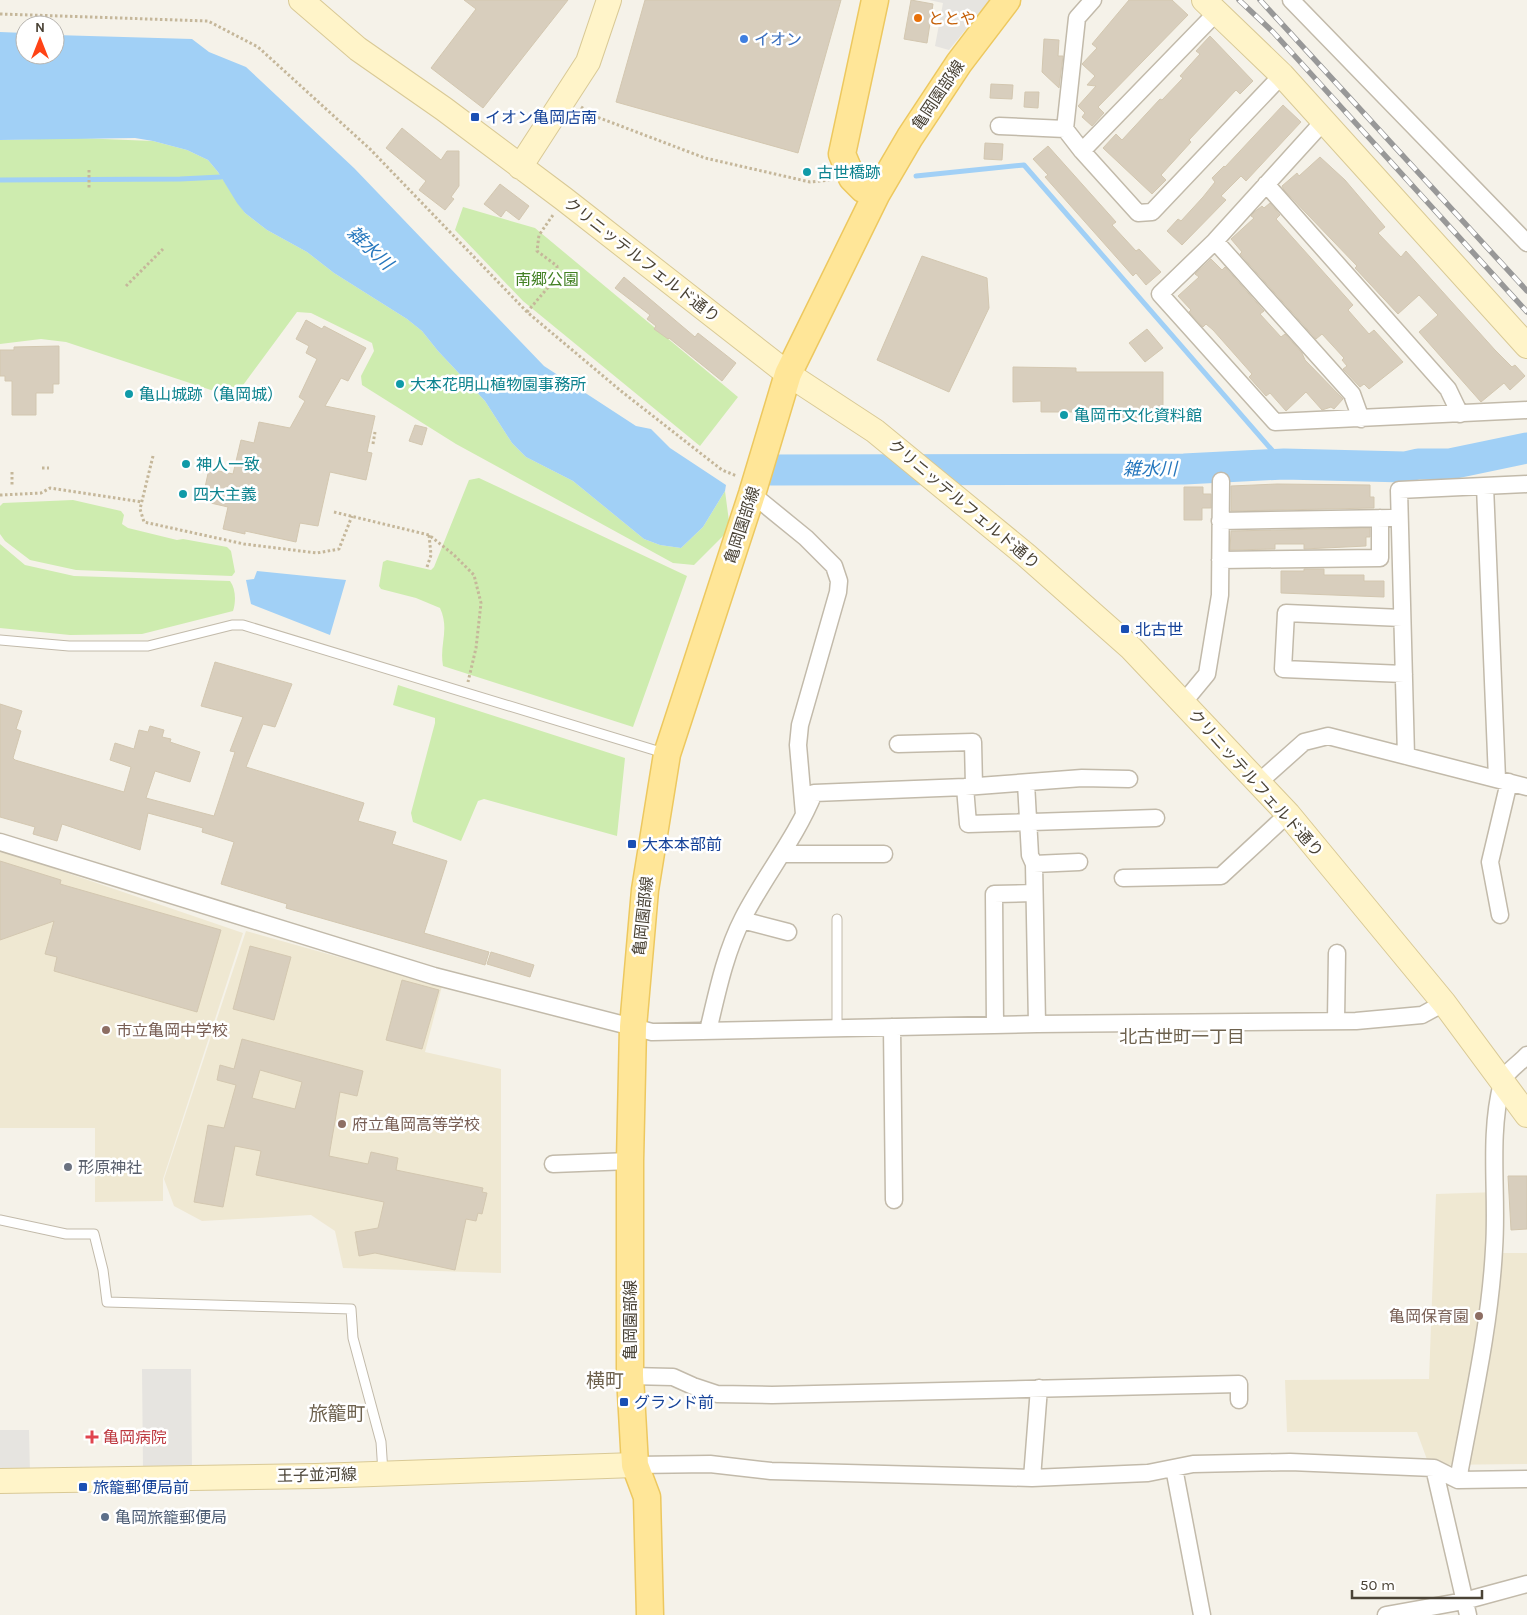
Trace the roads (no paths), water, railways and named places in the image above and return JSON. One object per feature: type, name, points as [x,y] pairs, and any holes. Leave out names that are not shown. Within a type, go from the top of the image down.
[{"type":"main road","points":[[875,0],[842,154],[852,178],[863,189],[876,194]]},
{"type":"main road","name":"亀岡園部線","points":[[650,1615],[647,1497],[635,1465],[630,1376],[630,1160],[633,1028],[645,890],[667,754],[754,489],[788,374],[876,194],[910,137],[959,63],[1007,0]]},
{"type":"street","name":"クリニッテルフェルド通り","points":[[301,0],[358,49],[564,199],[788,374],[875,431],[1018,548],[1131,648],[1288,814],[1444,1003],[1527,1115]]},
{"type":"street","points":[[520,167],[588,62],[610,0]]},
{"type":"street","points":[[1093,0],[1076,18],[1065,129],[1138,214],[1152,212],[1282,75]]},
{"type":"street","points":[[1291,0],[1527,243]]},
{"type":"street","points":[[1082,151],[1210,6],[1282,75],[1527,346]]},
{"type":"street","points":[[1323,122],[1215,240],[1160,294],[1275,422],[1527,410]]},
{"type":"street","points":[[999,126],[1065,129]]},
{"type":"street","points":[[1266,184],[1448,388],[1460,414]]},
{"type":"street","points":[[1215,240],[1352,394],[1361,419]]},
{"type":"street","points":[[1183,703],[1207,674],[1220,596],[1220,481]]},
{"type":"street","points":[[1406,756],[1399,490],[1527,484]]},
{"type":"street","points":[[1485,486],[1503,781],[1490,862],[1500,915]]},
{"type":"street","points":[[754,489],[834,566],[839,580],[838,592],[800,725],[798,745],[804,818]]},
{"type":"street","points":[[1220,521],[1399,517]]},
{"type":"street","points":[[1220,560],[1380,558],[1380,518]]},
{"type":"street","points":[[1402,618],[1286,613],[1283,669],[1404,674]]},
{"type":"street","points":[[1259,782],[1304,742],[1328,736],[1527,787]]},
{"type":"street","points":[[898,744],[973,742],[968,824],[1156,818]]},
{"type":"street","points":[[708,1031],[722,973],[742,920],[804,818],[814,793],[1026,783],[1082,778],[1129,778]]},
{"type":"street","points":[[1026,783],[1030,855],[1034,864],[1037,1024]]},
{"type":"street","points":[[1123,878],[1221,876],[1288,814]]},
{"type":"street","points":[[0,842],[434,976],[652,1032],[1037,1024],[1336,1021],[1422,1015],[1444,1003]]},
{"type":"street","points":[[782,854],[884,854]]},
{"type":"street","points":[[1034,864],[1079,862]]},
{"type":"street","points":[[995,1025],[994,894],[1034,893]]},
{"type":"street","points":[[742,920],[788,932]]},
{"type":"street","points":[[1336,1021],[1337,953]]},
{"type":"street","points":[[892,1027],[894,1200]]},
{"type":"street","points":[[1458,1480],[1489,1307],[1495,1248],[1494,1150],[1497,1108],[1502,1080],[1527,1055]]},
{"type":"street","points":[[553,1164],[630,1160]]},
{"type":"street","points":[[630,1376],[673,1377],[692,1386],[717,1394],[772,1395],[1240,1384],[1240,1400]]},
{"type":"street","points":[[1032,1478],[1039,1388]]},
{"type":"street","points":[[635,1465],[710,1464],[772,1472],[1032,1478],[1148,1473],[1193,1464],[1290,1462],[1434,1468],[1458,1480],[1527,1479]]},
{"type":"street","name":"王子並河線","points":[[0,1481],[383,1474],[635,1465]]},
{"type":"street","points":[[1174,1468],[1202,1615]]},
{"type":"street","points":[[1434,1468],[1466,1608]]},
{"type":"street","points":[[1386,1615],[1466,1608],[1527,1584]]},
{"type":"lane","points":[[0,640],[69,646],[148,646],[232,625],[243,625],[667,754]]},
{"type":"lane","points":[[837,919],[837,1028]]},
{"type":"lane","points":[[0,1220],[66,1234],[94,1234],[103,1270],[107,1302],[351,1309],[353,1338],[381,1442],[383,1474]]},
{"type":"water","points":[[0,32],[15,33],[15,65],[65,65],[65,35],[192,39],[209,52],[246,67],[354,168],[544,366],[636,426],[651,429],[670,448],[726,485],[725,491],[703,527],[681,548],[660,545],[644,539],[573,481],[526,457],[512,443],[485,401],[422,331],[407,319],[334,273],[307,252],[267,230],[245,213],[208,160],[187,150],[135,138],[0,140]]},
{"type":"water","points":[[257,571],[346,580],[330,635],[251,604],[246,580],[254,579]]},
{"type":"waterway","points":[[916,176],[1024,165],[1284,464]]},
{"type":"waterway","points":[[0,180],[221,177]]},
{"type":"waterway","name":"雑水川","points":[[771,470],[1184,469],[1284,464],[1405,467],[1418,464],[1450,464],[1527,448]]},
{"type":"railway","points":[[1239,0],[1273,32],[1527,312]]},
{"type":"railway","points":[[1260,0],[1527,291]]},
{"type":"place","name":"ととや","points":[[918,18]]},
{"type":"place","name":"イオン","points":[[744,39]]},
{"type":"place","name":"イオン亀岡店南","points":[[475,117]]},
{"type":"place","name":"古世橋跡","points":[[807,172]]},
{"type":"place","name":"大本花明山植物園事務所","points":[[400,384]]},
{"type":"place","name":"亀山城跡（亀岡城）","points":[[129,394]]},
{"type":"place","name":"亀岡市文化資料館","points":[[1064,415]]},
{"type":"place","name":"神人一致","points":[[186,464]]},
{"type":"place","name":"四大主義","points":[[183,494]]},
{"type":"place","name":"北古世","points":[[1125,629]]},
{"type":"place","name":"大本本部前","points":[[632,844]]},
{"type":"place","name":"市立亀岡中学校","points":[[106,1030]]},
{"type":"place","name":"府立亀岡高等学校","points":[[342,1124]]},
{"type":"place","name":"形原神社","points":[[68,1167]]},
{"type":"place","name":"亀岡保育園","points":[[1479,1316]]},
{"type":"place","name":"グランド前","points":[[624,1402]]},
{"type":"place","name":"亀岡病院","points":[[92,1437]]},
{"type":"place","name":"旅籠郵便局前","points":[[83,1487]]},
{"type":"place","name":"亀岡旅籠郵便局","points":[[105,1517]]},
{"type":"district","name":"北古世町一丁目","points":[[1182,1037]]},
{"type":"district","name":"横町","points":[[605,1381]]},
{"type":"district","name":"旅籠町","points":[[337,1414]]},
{"type":"park label","name":"南郷公園","points":[[547,279]]}]
